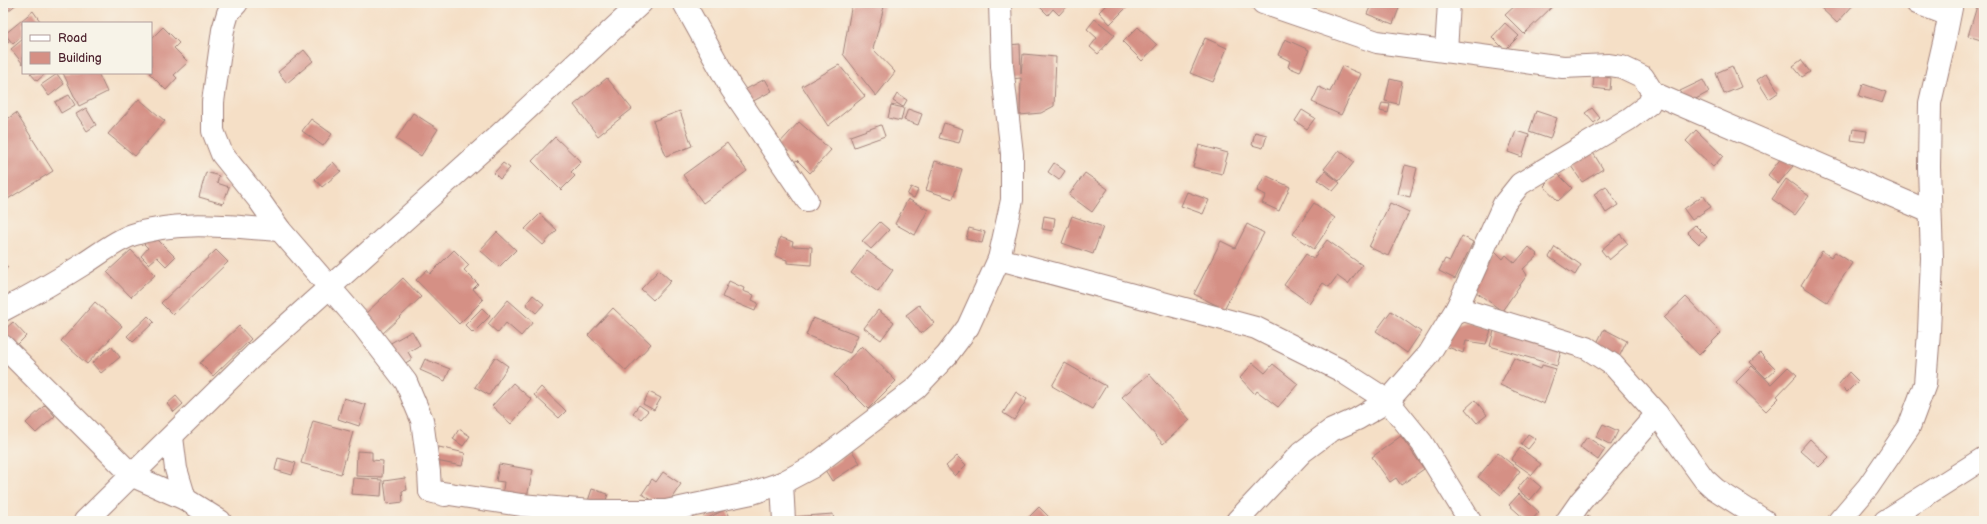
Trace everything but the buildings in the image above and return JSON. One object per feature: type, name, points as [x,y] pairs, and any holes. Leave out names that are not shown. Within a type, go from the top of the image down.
[{"type":"street","points":[[237,3],[228,13],[223,30],[213,102],[213,131],[222,154],[259,200],[280,230],[364,327],[406,382],[422,420],[430,491]]},
{"type":"street","points":[[85,521],[133,476],[254,355],[498,136],[642,3]]},
{"type":"street","points":[[684,3],[731,88],[807,200]]},
{"type":"street","points":[[430,491],[529,506],[590,511],[666,511],[752,493],[782,483],[812,467],[916,388],[947,355],[968,327],[999,259],[1012,200],[1012,154],[1002,66],[1000,3]]},
{"type":"street","points":[[1265,3],[1377,42],[1563,67],[1609,65],[1622,67],[1643,77],[1653,93],[1930,212]]},
{"type":"street","points":[[1446,51],[1449,3]]},
{"type":"street","points":[[1839,521],[1868,487],[1909,427],[1925,384],[1930,332],[1932,272],[1929,167],[1930,103],[1950,9],[1917,3]]},
{"type":"street","points":[[1237,521],[1302,452],[1330,431],[1357,418],[1388,400],[1429,354],[1457,308],[1504,204],[1520,184],[1629,119],[1649,104],[1653,93]]},
{"type":"street","points":[[3,310],[120,242],[131,236],[146,231],[183,225],[280,230]]},
{"type":"street","points":[[999,259],[1256,328],[1340,370],[1388,400],[1422,444],[1470,521]]},
{"type":"street","points":[[1457,308],[1587,348],[1613,365],[1657,414],[1704,480],[1715,489],[1765,521]]},
{"type":"street","points":[[3,346],[133,476],[185,499],[220,521]]},
{"type":"street","points":[[1567,521],[1581,501],[1657,414]]},
{"type":"street","points":[[172,437],[176,469],[185,499]]},
{"type":"street","points":[[1885,521],[1984,458]]},
{"type":"street","points":[[782,483],[784,521]]},
{"type":"street","points":[[430,491],[526,515],[522,521]]}]
